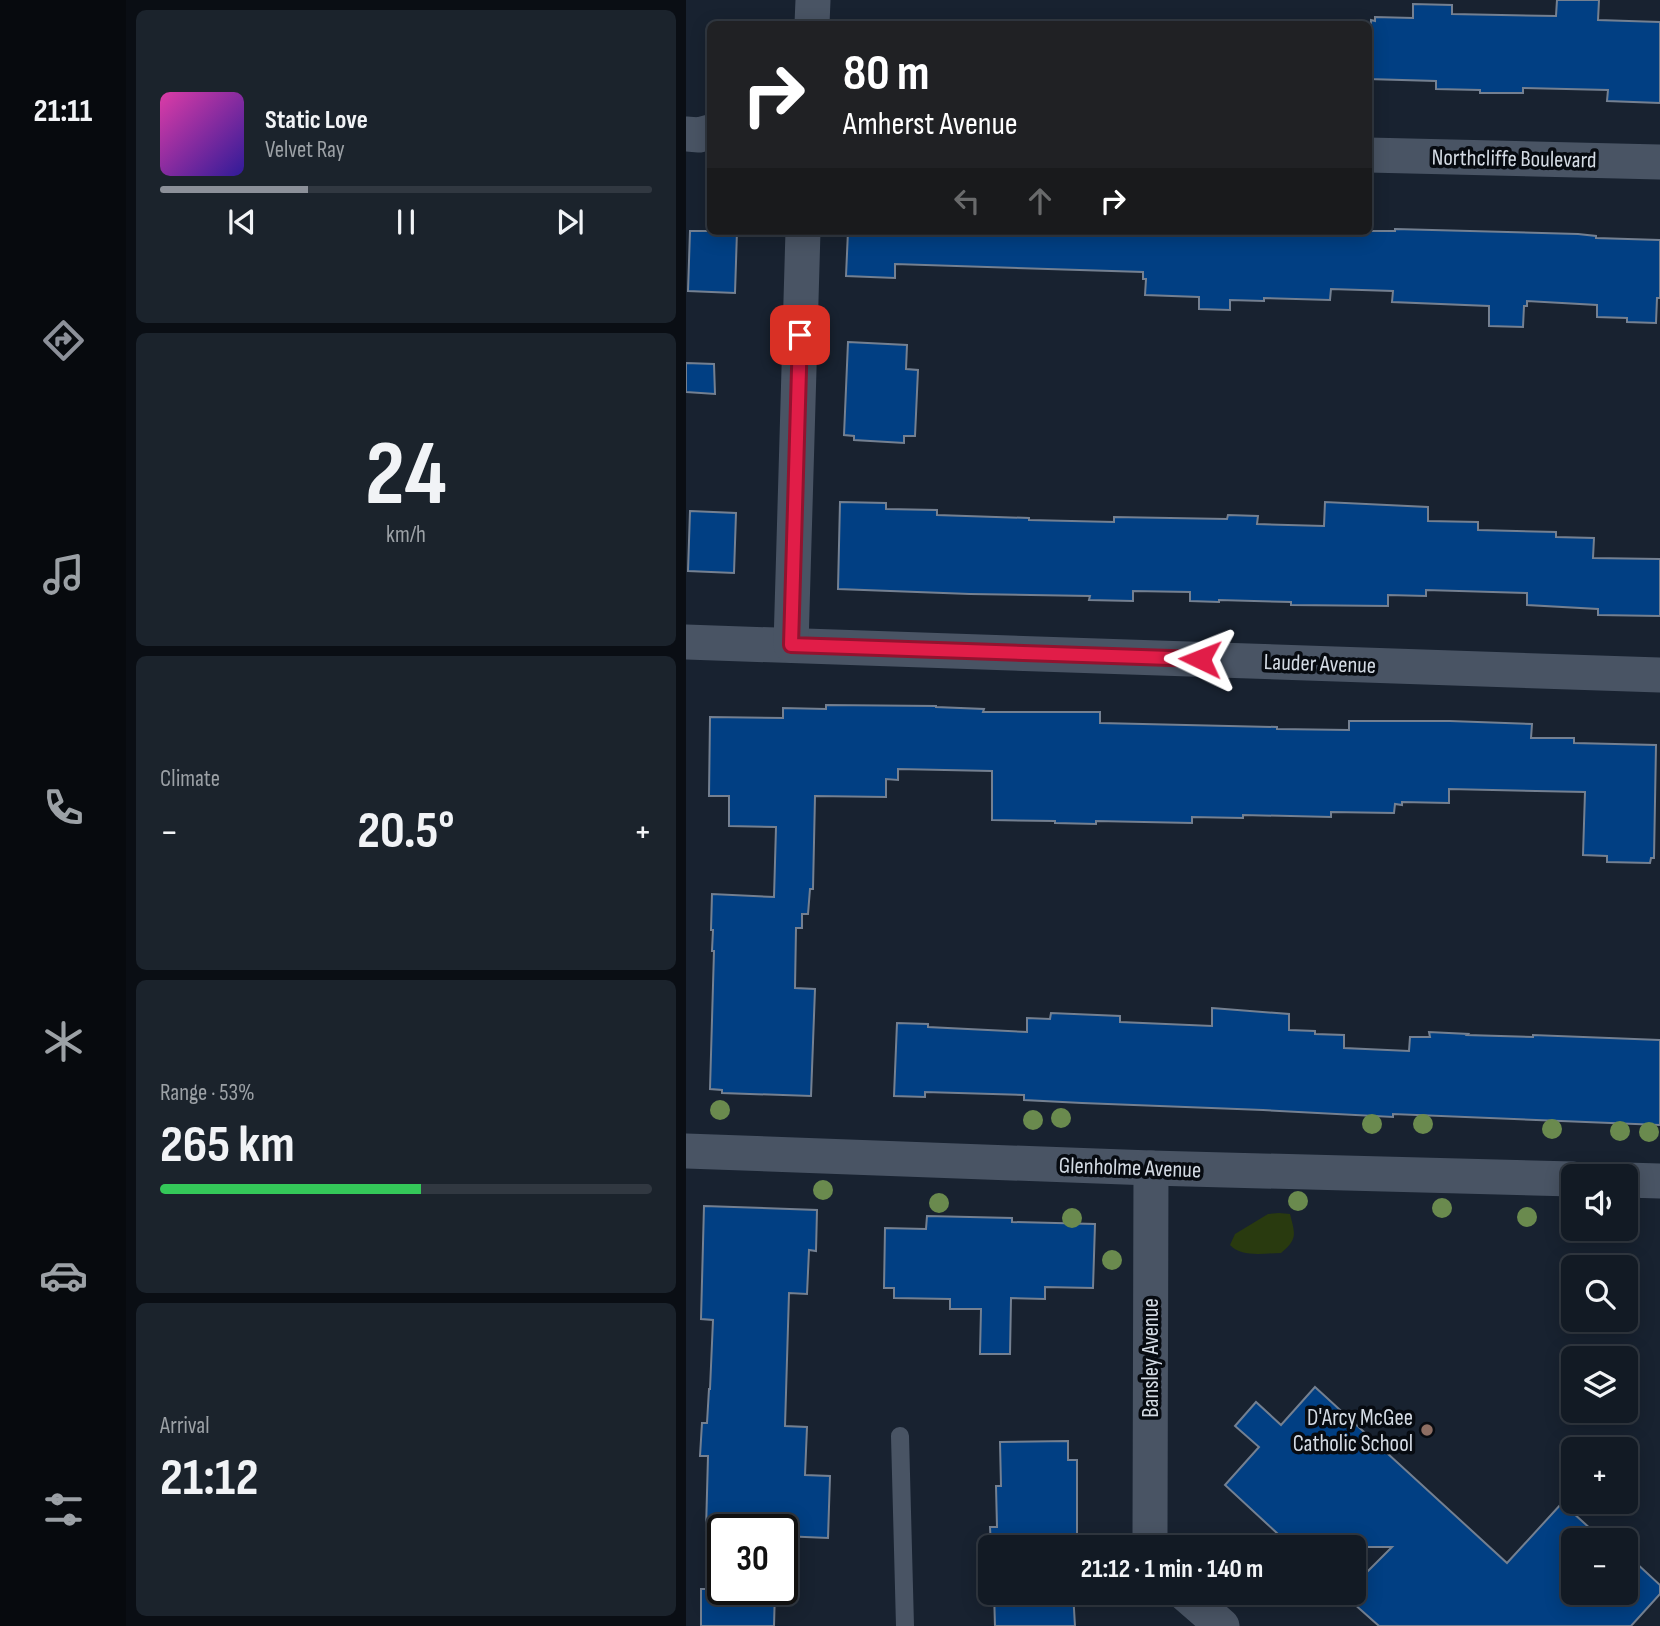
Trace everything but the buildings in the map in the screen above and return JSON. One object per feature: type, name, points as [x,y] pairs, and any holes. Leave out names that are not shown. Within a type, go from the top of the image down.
[{"type":"street","points":[[811,21],[813,0]]},
{"type":"street","points":[[686,134],[707,133]]},
{"type":"street","name":"Northcliffe Boulevard","points":[[1372,155],[1660,162]]},
{"type":"street","points":[[791,645],[803,235]]},
{"type":"street","name":"Lauder Avenue","points":[[686,642],[1660,675]]},
{"type":"street","name":"Glenholme Avenue","points":[[686,1151],[1151,1168],[1561,1179]]},
{"type":"street","name":"Bansley Avenue","points":[[1150,1535],[1151,1168]]},
{"type":"street","points":[[1638,1181],[1660,1181]]},
{"type":"street","points":[[1198,1605],[1222,1626]]},
{"type":"lane","points":[[900,1436],[905,1626]]},
{"type":"green space","points":[[1268,1214],[1290,1214],[1294,1231],[1293,1240],[1281,1253],[1247,1253],[1230,1245],[1235,1234]]},
{"type":"place","name":"D'Arcy McGee Catholic School","points":[[1427,1430]]},
{"type":"route","points":[[800,335],[791,645],[1200,659]]}]
